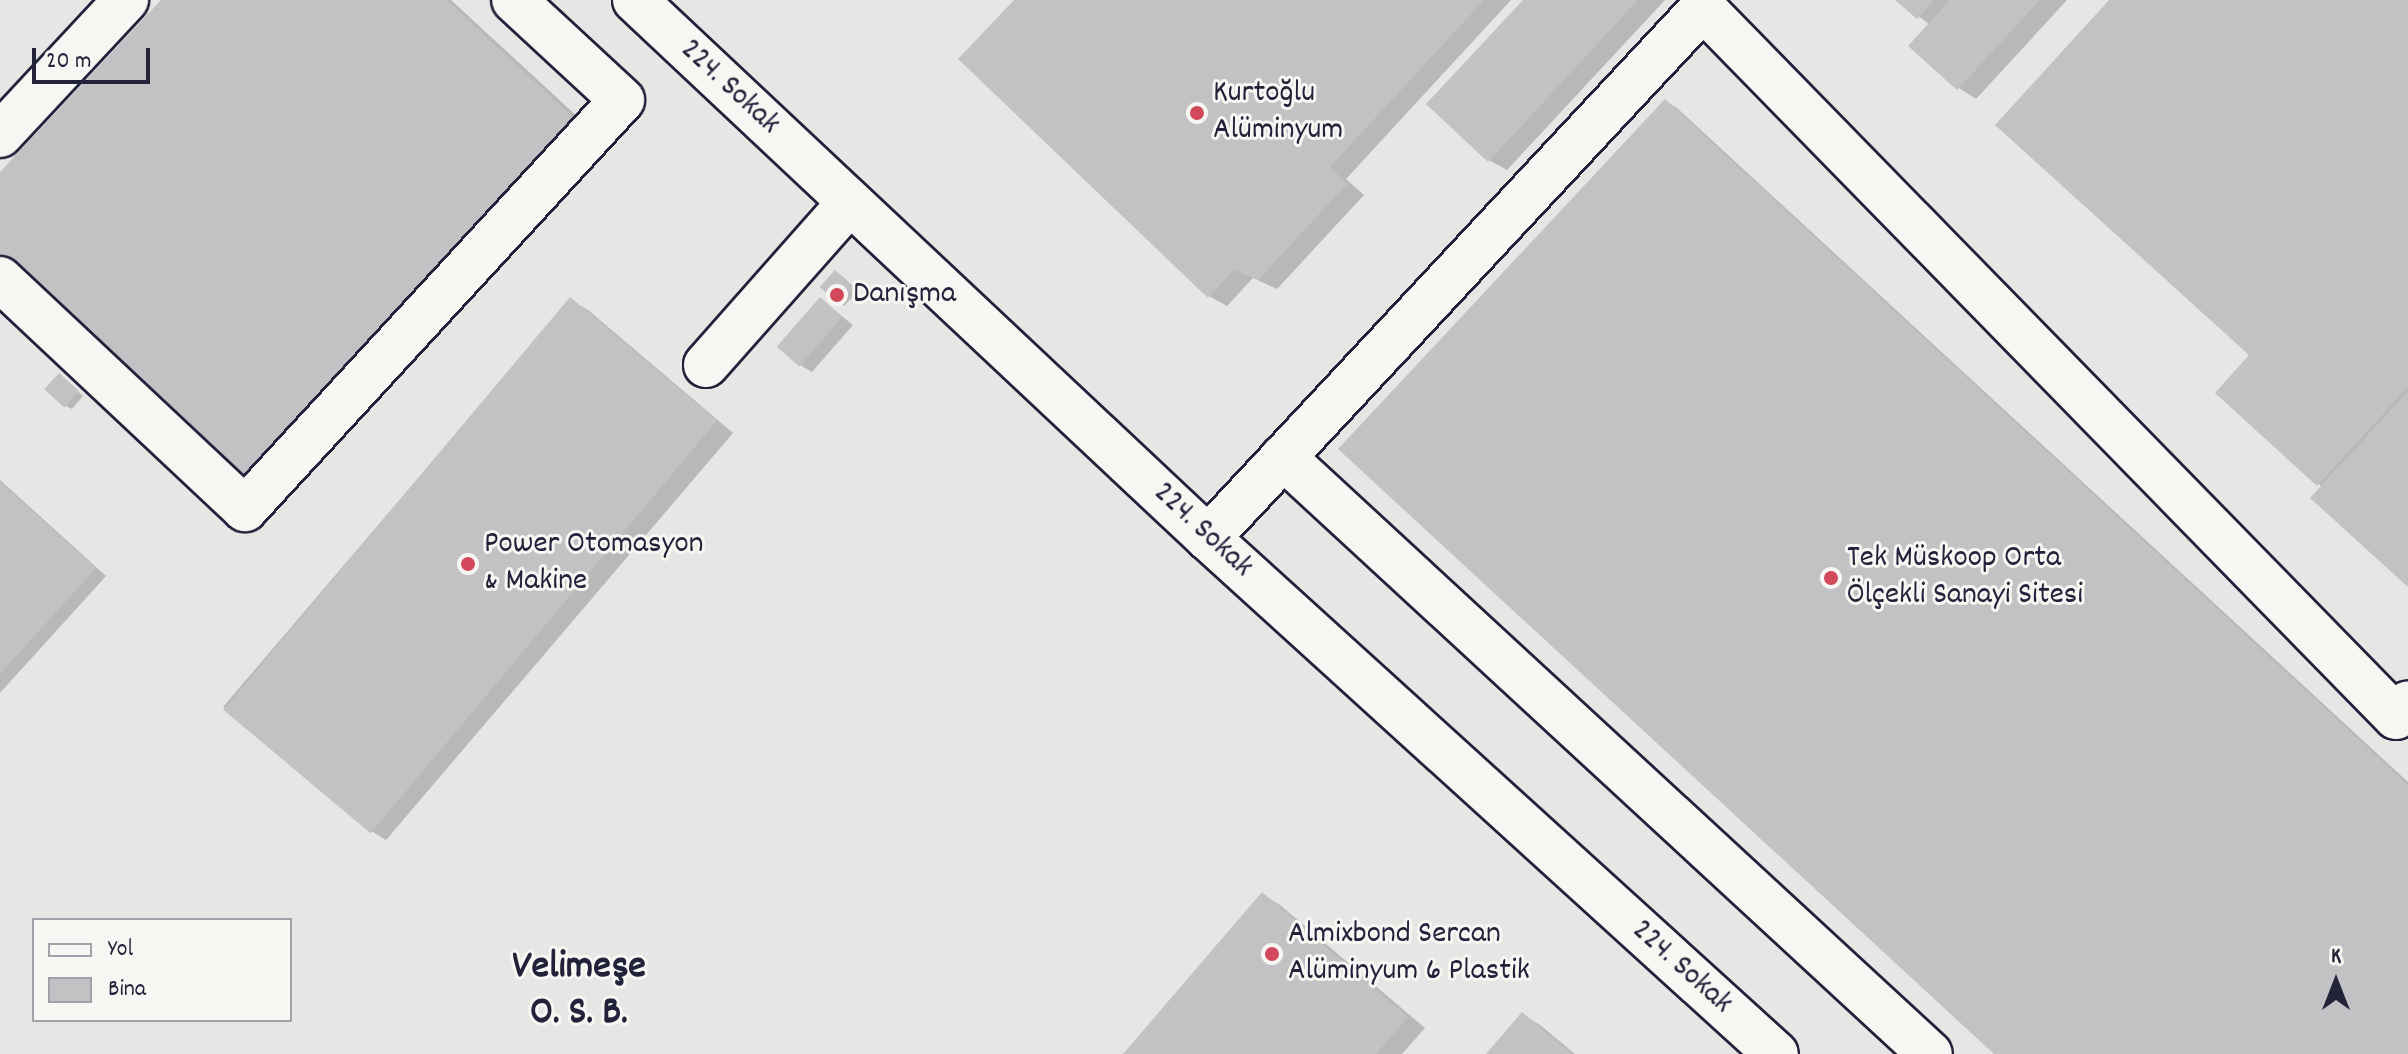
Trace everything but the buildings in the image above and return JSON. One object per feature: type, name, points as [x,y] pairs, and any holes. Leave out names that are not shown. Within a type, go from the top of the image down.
[{"type":"street","points":[[0,135],[126,0]]},
{"type":"street","points":[[0,279],[245,509],[622,100],[514,0]]},
{"type":"street","name":"224. Sokak","points":[[635,0],[1208,538],[1776,1054]]},
{"type":"street","points":[[1208,538],[1703,8],[2396,717],[2408,703]]},
{"type":"street","points":[[706,365],[850,202]]},
{"type":"street","points":[[1283,457],[1930,1054]]},
{"type":"shaded area","points":[[0,0],[2408,0],[2408,1054],[0,1054]]},
{"type":"place","name":"Kurtoğlu Alüminyum","points":[[1197,113]]},
{"type":"place","name":"Danışma","points":[[837,295]]},
{"type":"place","name":"Power Otomasyon & Makine","points":[[468,564]]},
{"type":"place","name":"Tek Müskoop Orta Ölçekli Sanayi Sitesi","points":[[1831,578]]},
{"type":"place","name":"Almixbond Sercan Alüminyum 6 Plastik","points":[[1272,954]]},
{"type":"district","name":"Velimeşe O. S. B.","points":[[579,992]]}]
